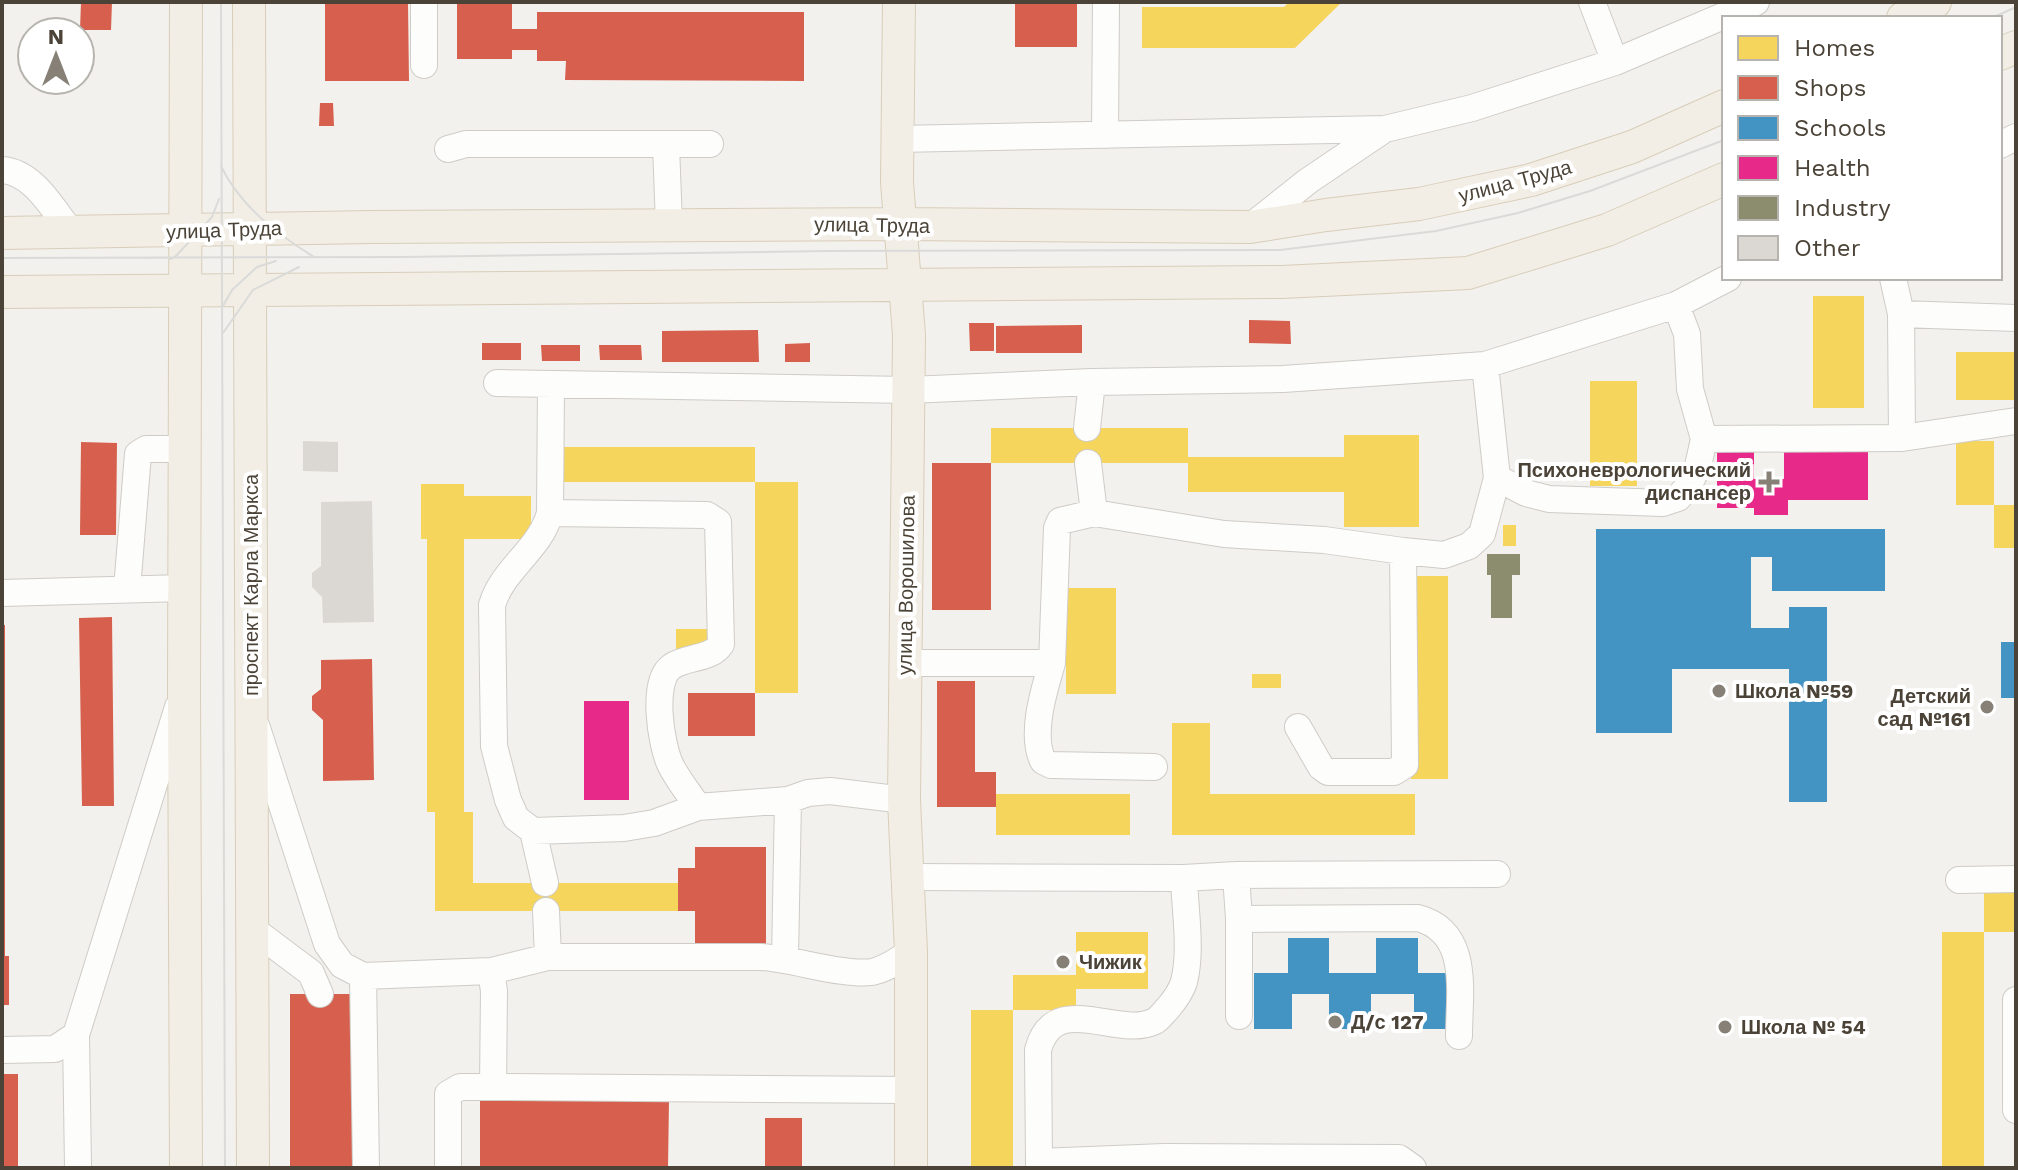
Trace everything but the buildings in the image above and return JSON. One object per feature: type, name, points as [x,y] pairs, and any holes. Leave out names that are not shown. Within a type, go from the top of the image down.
[{"type":"main road","points":[[186,2],[186,1168]]},
{"type":"main road","name":"проспект Карла Маркса","points":[[249,2],[253,1168]]},
{"type":"main road","name":"улица Ворошилова","points":[[899,2],[898,139],[909,335],[904,800],[911,952],[911,1168]]},
{"type":"main road","points":[[1907,16],[1935,2]]},
{"type":"main road","name":"улица Труда","points":[[2,233],[669,225],[1250,227],[1419,204],[1531,180],[1632,147],[1722,107]]},
{"type":"main road","points":[[2,292],[1282,282],[1468,273],[1607,230],[1722,180]]},
{"type":"lane","points":[[424,2],[424,65]]},
{"type":"lane","points":[[1105,135],[1106,2]]},
{"type":"lane","points":[[1592,2],[1615,62]]},
{"type":"lane","points":[[1723,16],[1756,2]]},
{"type":"lane","points":[[898,139],[1385,129],[1472,108],[1615,62],[1722,16]]},
{"type":"lane","points":[[1250,227],[1308,181],[1385,129]]},
{"type":"lane","points":[[448,149],[466,144],[710,144]]},
{"type":"lane","points":[[666,145],[669,225]]},
{"type":"lane","points":[[2,170],[15,171],[29,180],[72,233]]},
{"type":"lane","points":[[497,383],[909,390],[1092,382],[1283,379],[1485,365],[1676,305],[1724,280]]},
{"type":"lane","points":[[1893,280],[1901,314],[1902,438]]},
{"type":"lane","points":[[1497,478],[1526,493],[1549,499],[1663,503],[1678,498],[1689,485],[1698,466],[1704,439],[1690,389],[1687,334],[1676,305]]},
{"type":"lane","points":[[1901,314],[2016,318]]},
{"type":"lane","points":[[1154,767],[1051,765],[1043,761],[1039,709],[1052,663],[1058,524],[1067,517],[1094,513],[1224,534],[1324,540],[1444,555],[1469,546],[1482,534],[1488,520],[1497,478],[1485,365]]},
{"type":"lane","points":[[1087,428],[1092,382]]},
{"type":"lane","points":[[551,385],[550,513],[539,540],[496,589],[492,605],[494,746],[516,818],[533,831],[624,828],[654,823],[698,807],[788,800],[808,793],[830,791],[904,800]]},
{"type":"lane","points":[[1704,439],[1902,438],[2016,421]]},
{"type":"lane","points":[[127,589],[138,454],[146,449],[185,449]]},
{"type":"lane","points":[[1088,463],[1094,513]]},
{"type":"lane","points":[[550,513],[707,515],[718,522],[721,644],[714,652],[671,667],[660,684],[661,736],[670,765],[698,807]]},
{"type":"lane","points":[[1298,727],[1321,767],[1328,772],[1394,772],[1405,765],[1403,551]]},
{"type":"lane","points":[[2,593],[184,588]]},
{"type":"lane","points":[[906,663],[1052,663]]},
{"type":"lane","points":[[78,1168],[76,1035],[184,689]]},
{"type":"lane","points":[[251,708],[327,944],[342,965],[363,976],[491,971],[548,957],[785,958],[856,972],[873,972],[911,952]]},
{"type":"lane","points":[[785,958],[788,800]]},
{"type":"lane","points":[[533,831],[545,883]]},
{"type":"lane","points":[[909,877],[1184,878],[1497,874]]},
{"type":"lane","points":[[1236,875],[1239,1016]]},
{"type":"lane","points":[[1184,878],[1187,968],[1183,987],[1157,1020],[1140,1025],[1080,1018],[1052,1025],[1041,1038],[1038,1050],[1039,1165],[1399,1158],[1413,1168]]},
{"type":"lane","points":[[1959,880],[2016,879]]},
{"type":"lane","points":[[546,911],[548,957]]},
{"type":"lane","points":[[1239,919],[1418,918],[1428,921],[1445,934],[1456,952],[1459,966],[1459,1036]]},
{"type":"lane","points":[[251,928],[311,973],[320,994]]},
{"type":"lane","points":[[491,971],[494,991],[493,1087]]},
{"type":"lane","points":[[363,976],[366,1168]]},
{"type":"lane","points":[[2016,1000],[2016,1110]]},
{"type":"lane","points":[[2,1050],[55,1049],[76,1035]]},
{"type":"lane","points":[[448,1168],[448,1094],[460,1087],[912,1090]]},
{"type":"tram line","points":[[221,2],[225,1168]]},
{"type":"tram line","points":[[1996,16],[2016,7]]},
{"type":"tram line","points":[[2,258],[1280,250],[1436,231],[1518,213],[1590,191],[1722,141]]},
{"type":"tram line","points":[[221,166],[238,194],[261,218],[314,257]]},
{"type":"tram line","points":[[170,259],[212,217],[219,199]]},
{"type":"tram line","points":[[223,306],[232,290],[257,267],[276,261]]},
{"type":"tram line","points":[[223,333],[253,290],[299,267]]},
{"type":"place","name":"Психоневрологический диспансер","points":[[1769,482]]},
{"type":"place","name":"Школа №59","points":[[1719,691]]},
{"type":"place","name":"Детский сад №161","points":[[1987,707]]},
{"type":"place","name":"Чижик","points":[[1063,962]]},
{"type":"place","name":"Д/с 127","points":[[1335,1022]]},
{"type":"place","name":"Школа № 54","points":[[1725,1027]]}]
